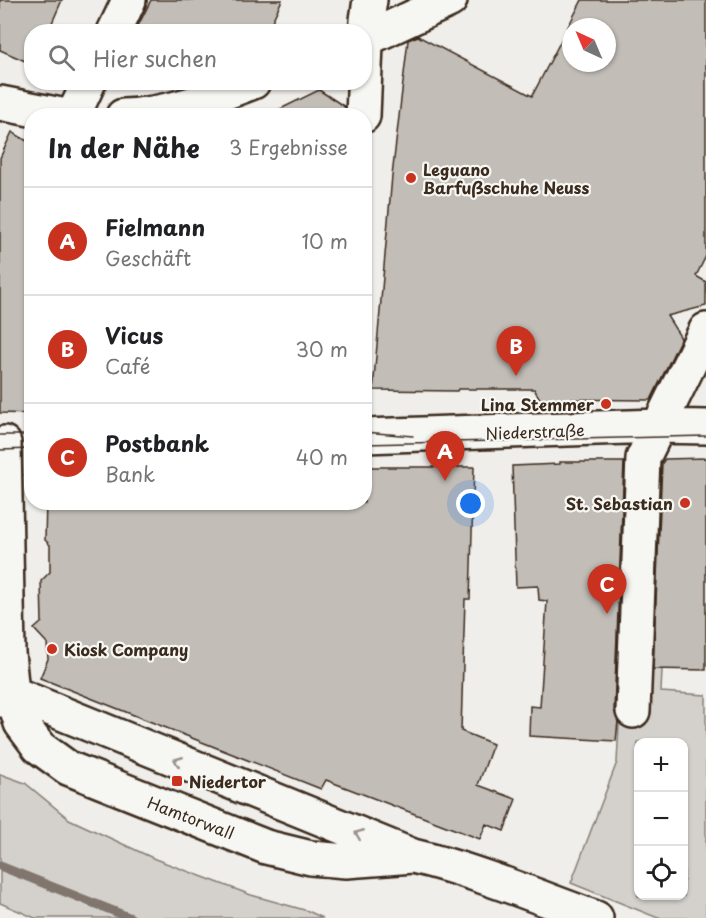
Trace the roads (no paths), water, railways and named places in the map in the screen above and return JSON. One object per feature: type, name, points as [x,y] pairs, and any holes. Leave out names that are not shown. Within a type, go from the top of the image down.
[{"type":"street","points":[[118,24],[129,0]]},
{"type":"street","points":[[368,24],[370,0]]},
{"type":"street","points":[[372,36],[450,0]]},
{"type":"street","points":[[77,108],[85,90]]},
{"type":"street","points":[[171,108],[229,90]]},
{"type":"street","points":[[363,108],[364,90]]},
{"type":"street","points":[[0,103],[25,108]]},
{"type":"street","points":[[633,711],[643,458],[706,330]]},
{"type":"street","name":"Niederstraße","points":[[372,436],[706,426]]},
{"type":"street","name":"Hamtorwall","points":[[12,443],[6,697],[21,723],[39,747],[68,768],[266,847],[295,854],[346,861],[413,856]]},
{"type":"street","name":"Hamtorwall","points":[[6,697],[413,856],[479,874],[596,918]]},
{"type":"waterway","points":[[0,866],[131,918]]},
{"type":"tram line","points":[[372,433],[413,436]]},
{"type":"tram line","points":[[0,435],[24,435]]},
{"type":"tram line","points":[[372,444],[706,436]]},
{"type":"tram line","points":[[0,450],[24,449]]},
{"type":"place","name":"Leguano Barfußschuhe Neuss","points":[[411,178]]},
{"type":"place","name":"Vicus","points":[[516,376]]},
{"type":"place","name":"Lina Stemmer","points":[[606,404]]},
{"type":"place","name":"Fielmann","points":[[445,481]]},
{"type":"place","name":"St. Sebastian","points":[[685,503]]},
{"type":"place","name":"Postbank","points":[[607,614]]},
{"type":"place","name":"Kiosk Company","points":[[52,649]]},
{"type":"place","name":"Niedertor","points":[[177,781]]}]
